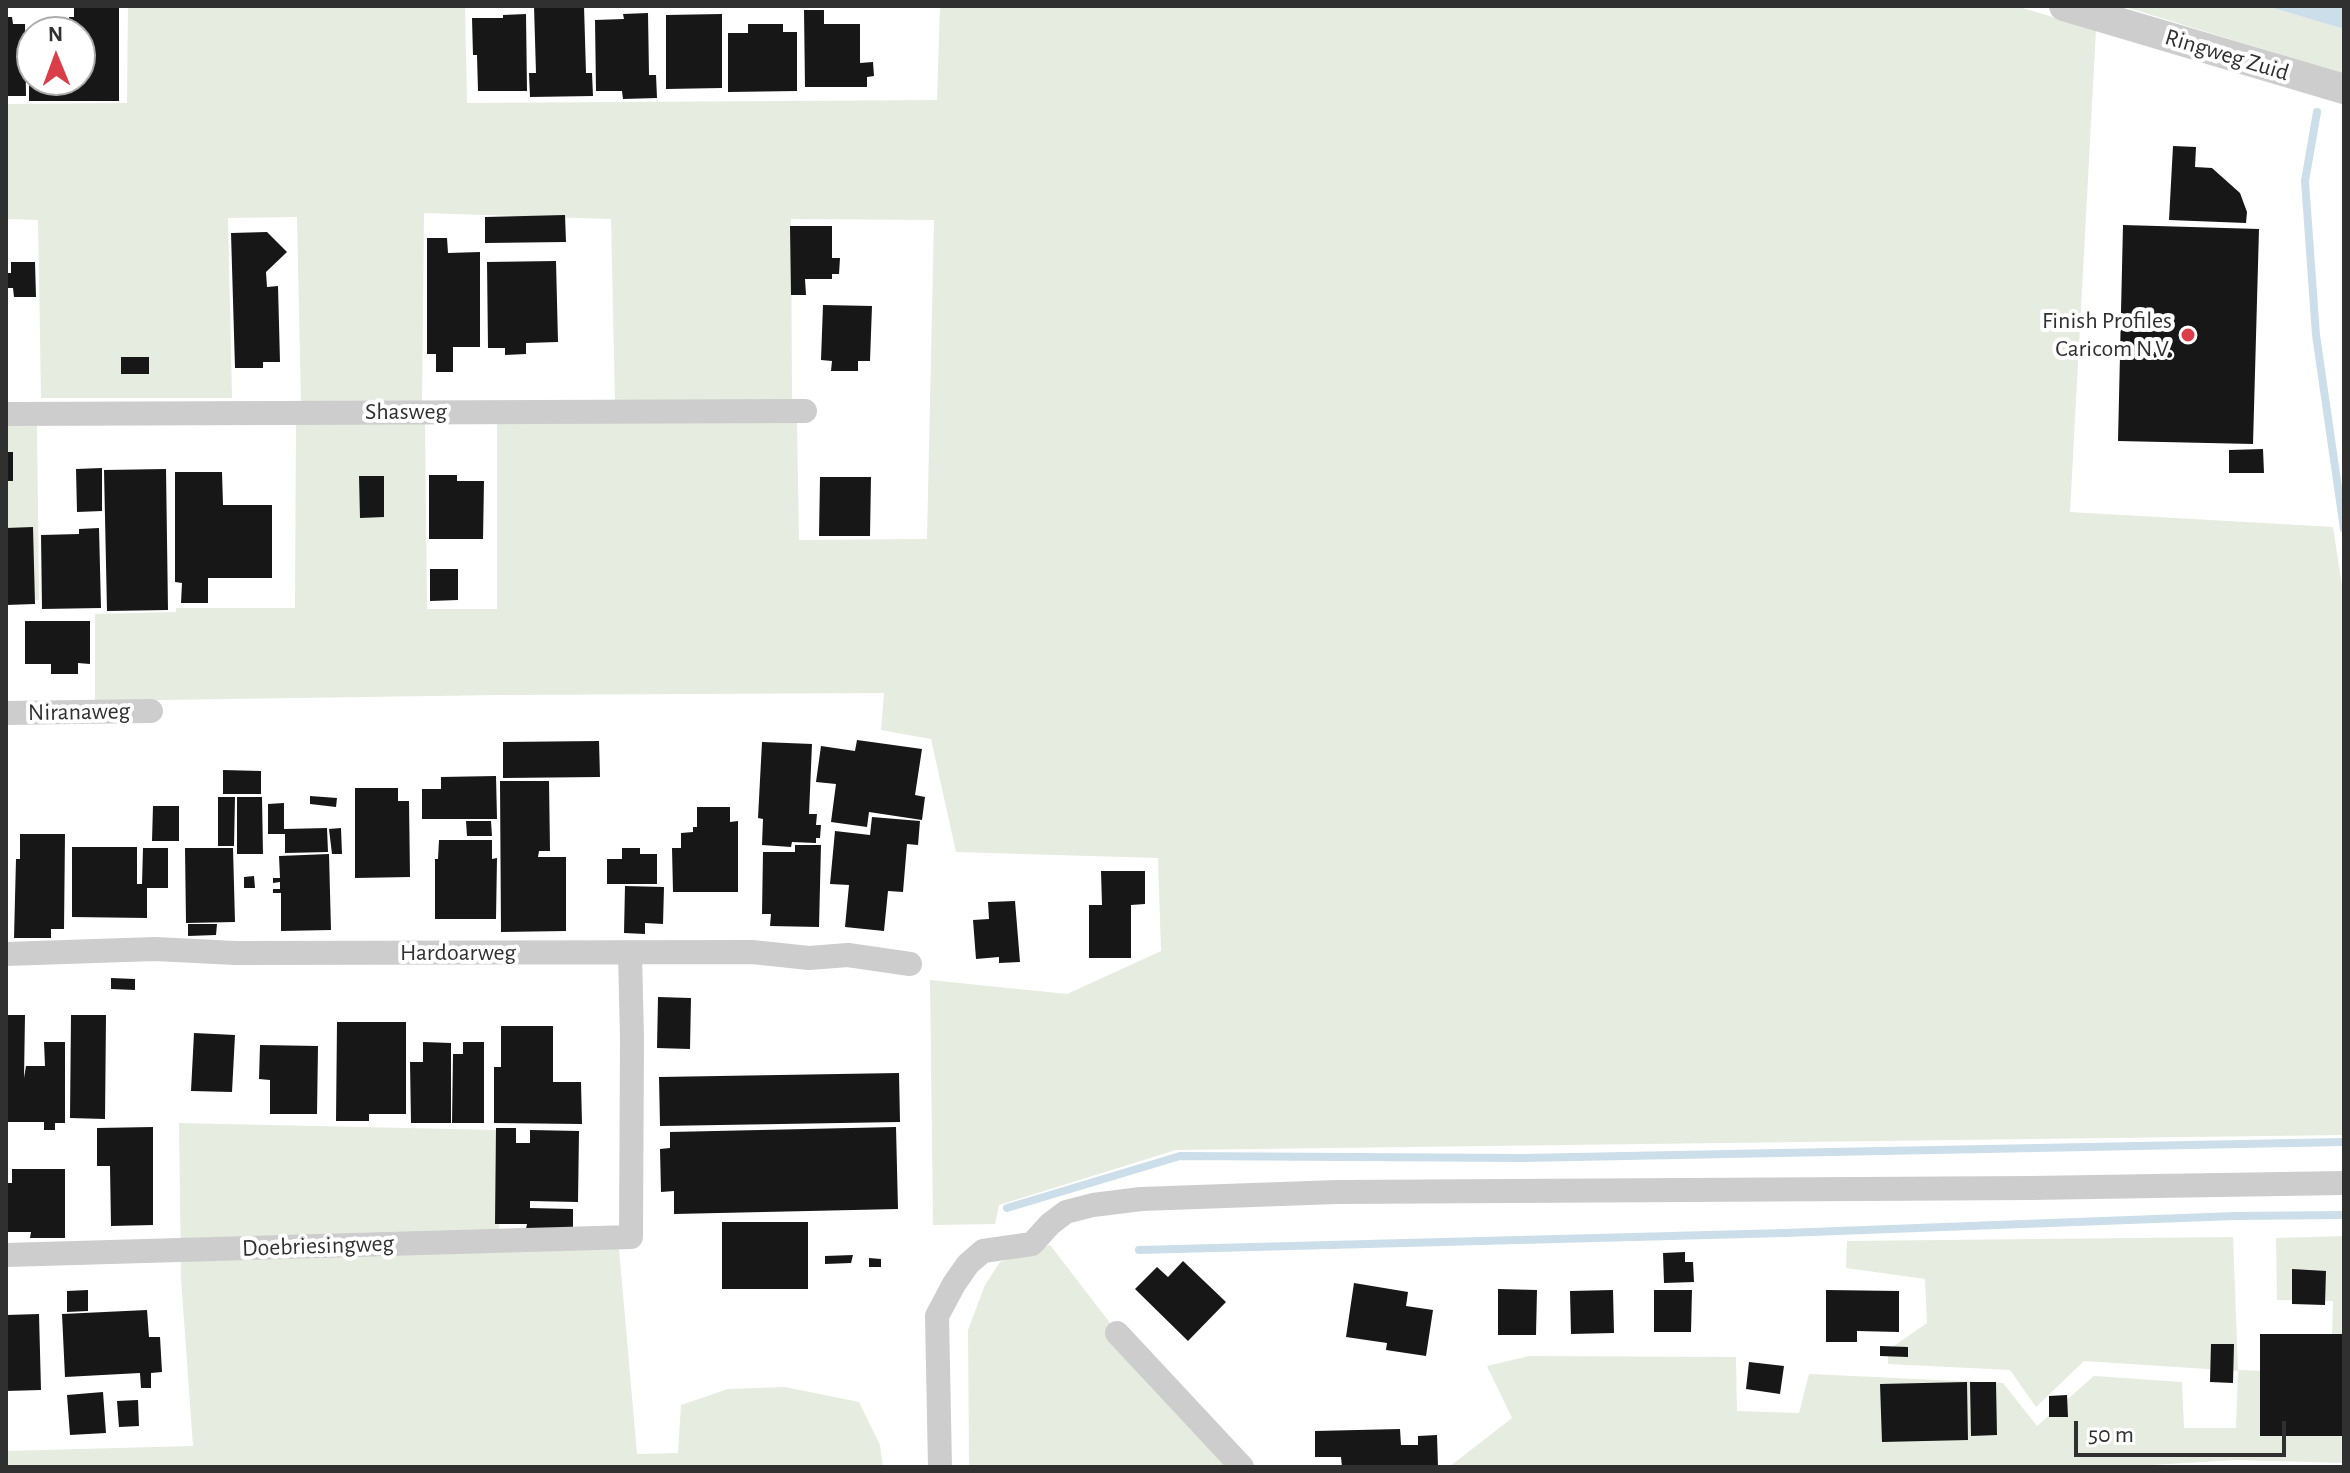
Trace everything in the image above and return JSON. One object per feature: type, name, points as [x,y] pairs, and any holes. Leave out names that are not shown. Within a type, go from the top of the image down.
[{"type":"street","name":"Ringweg Zuid","points":[[2064,6],[2344,89]]},
{"type":"street","name":"Shasweg","points":[[6,414],[805,411]]},
{"type":"street","name":"Niranaweg","points":[[6,713],[151,711]]},
{"type":"street","name":"Hardoarweg","points":[[6,954],[155,949],[235,953],[752,952],[809,958],[848,955],[910,964]]},
{"type":"street","name":"Doebriesingweg","points":[[6,1255],[631,1237],[630,954]]},
{"type":"street","points":[[940,1467],[937,1316],[968,1264],[983,1251],[1032,1244],[1066,1212],[1093,1205],[1141,1199],[1337,1192],[2344,1183]]},
{"type":"street","points":[[1117,1333],[1242,1467]]},
{"type":"shaded area","points":[[128,6],[465,6],[467,103],[937,100],[940,6],[2016,6],[2096,30],[2070,512],[2333,527],[2344,599],[2344,1135],[1176,1150],[999,1205],[995,1224],[933,1225],[930,980],[1067,994],[1161,951],[1158,858],[956,852],[931,739],[881,730],[884,693],[95,701],[95,614],[176,612],[176,608],[295,608],[296,419],[425,420],[427,609],[497,609],[497,420],[797,422],[799,540],[927,539],[934,220],[791,219],[792,400],[615,402],[611,219],[424,213],[422,403],[301,404],[297,217],[228,218],[232,398],[41,398],[38,220],[6,219],[6,104],[127,103]]},
{"type":"shaded area","points":[[2122,6],[2266,6],[2344,29],[2344,74]]},
{"type":"shaded area","points":[[6,423],[37,423],[39,600],[6,600]]},
{"type":"shaded area","points":[[179,1123],[496,1130],[499,1229],[617,1226],[637,1454],[678,1453],[681,1405],[728,1389],[785,1387],[859,1402],[880,1445],[883,1467],[6,1467],[6,1451],[193,1446],[181,1278]]},
{"type":"shaded area","points":[[2344,1236],[2344,1463],[2236,1460],[2118,1467],[1449,1467],[1512,1418],[1487,1366],[1529,1356],[1736,1357],[1737,1411],[1799,1413],[1809,1374],[2003,1383],[2037,1426],[2094,1376],[2182,1382],[2184,1428],[2236,1428],[2238,1371],[2084,1361],[2036,1407],[2010,1370],[1888,1364],[1888,1350],[1927,1323],[1925,1279],[1846,1268],[1847,1241],[2233,1237],[2238,1370],[2331,1373],[2333,1301],[2277,1300],[2276,1238]]},
{"type":"shaded area","points":[[1050,1245],[1151,1376],[1237,1467],[969,1467],[968,1330],[985,1285],[1000,1262]]},
{"type":"water","points":[[2266,6],[2344,6],[2344,29]]},
{"type":"building","points":[[74,6],[119,6],[119,101],[29,101],[29,96],[96,96],[96,16],[74,16]]},
{"type":"building","points":[[534,6],[584,6],[586,73],[592,73],[593,96],[530,97],[529,73],[536,73]]},
{"type":"building","points":[[804,10],[824,10],[824,24],[860,24],[860,63],[873,62],[874,76],[867,77],[867,87],[805,87]]},
{"type":"building","points":[[648,13],[649,75],[656,75],[657,98],[623,99],[622,91],[596,91],[595,20],[624,19],[623,14]]},
{"type":"building","points":[[526,14],[527,91],[478,91],[472,18]]},
{"type":"building","points":[[722,14],[722,88],[666,89],[666,15]]},
{"type":"building","points":[[6,17],[12,17],[13,24],[16,24],[16,96],[6,96]]},
{"type":"building","points":[[748,24],[783,24],[783,32],[797,32],[797,91],[728,92],[728,33],[748,33]]},
{"type":"building","points":[[2173,146],[2196,147],[2195,167],[2212,168],[2240,193],[2247,212],[2246,223],[2169,220]]},
{"type":"building","points":[[565,215],[566,242],[485,243],[485,217]]},
{"type":"building","name":"Finish Profiles Caricom N.V.","points":[[2123,225],[2259,229],[2253,444],[2118,441]]},
{"type":"building","points":[[790,226],[832,226],[832,258],[840,258],[839,274],[832,274],[832,279],[805,279],[806,295],[791,295]]},
{"type":"building","points":[[267,232],[287,252],[266,272],[267,287],[278,286],[280,362],[263,362],[263,368],[235,368],[231,233]]},
{"type":"building","points":[[427,238],[447,238],[448,253],[480,252],[480,347],[453,347],[453,372],[436,372],[436,354],[427,354]]},
{"type":"building","points":[[556,261],[558,342],[526,343],[526,354],[505,355],[505,348],[488,348],[487,262]]},
{"type":"building","points":[[11,262],[35,262],[36,297],[14,297],[13,288],[6,288],[6,273],[11,273]]},
{"type":"building","points":[[823,305],[872,306],[870,361],[858,361],[858,371],[831,371],[832,361],[821,360]]},
{"type":"building","points":[[121,357],[149,357],[149,374],[121,374]]},
{"type":"building","points":[[2263,449],[2264,473],[2229,473],[2229,450]]},
{"type":"building","points":[[6,452],[13,452],[13,481],[6,481]]},
{"type":"building","points":[[102,468],[102,511],[77,512],[76,469]]},
{"type":"building","points":[[166,469],[168,610],[107,611],[104,470]]},
{"type":"building","points":[[175,472],[222,472],[223,505],[272,505],[272,578],[208,578],[208,603],[181,603],[182,583],[175,582]]},
{"type":"building","points":[[429,475],[457,475],[457,481],[484,481],[483,539],[429,539]]},
{"type":"building","points":[[359,476],[384,476],[384,517],[360,518]]},
{"type":"building","points":[[820,477],[871,477],[870,536],[819,536]]},
{"type":"building","points":[[33,527],[35,604],[6,605],[6,528]]},
{"type":"building","points":[[99,528],[101,608],[42,609],[41,535],[79,534],[79,529]]},
{"type":"building","points":[[430,569],[458,569],[458,600],[430,601]]},
{"type":"building","points":[[25,621],[90,621],[90,664],[78,663],[78,674],[51,674],[51,664],[25,664]]},
{"type":"building","points":[[857,740],[922,749],[915,795],[925,797],[922,820],[869,812],[867,827],[831,822],[836,784],[816,782],[821,746],[855,751]]},
{"type":"building","points":[[599,741],[600,777],[503,778],[503,742]]},
{"type":"building","points":[[762,742],[812,744],[809,814],[817,814],[816,825],[821,825],[820,838],[816,838],[816,843],[792,842],[791,847],[762,845],[763,819],[758,818]]},
{"type":"building","points":[[223,770],[261,771],[261,794],[223,794]]},
{"type":"building","points":[[496,776],[497,819],[422,819],[422,789],[441,789],[441,777]]},
{"type":"building","points":[[500,781],[549,781],[550,851],[539,851],[538,857],[566,857],[566,931],[501,932]]},
{"type":"building","points":[[355,788],[398,788],[398,801],[409,801],[410,877],[355,878]]},
{"type":"building","points":[[310,796],[337,798],[336,807],[310,804]]},
{"type":"building","points":[[218,797],[235,797],[234,846],[218,846]]},
{"type":"building","points":[[237,797],[262,797],[263,854],[237,854]]},
{"type":"building","points":[[284,803],[284,829],[327,828],[328,852],[285,853],[285,834],[268,834],[268,804]]},
{"type":"building","points":[[153,806],[179,806],[179,841],[152,841]]},
{"type":"building","points":[[697,807],[730,807],[730,822],[738,821],[738,892],[673,892],[672,848],[681,848],[681,833],[693,832],[693,827],[697,827]]},
{"type":"building","points":[[872,817],[920,821],[918,845],[907,844],[903,892],[888,891],[884,931],[845,927],[849,885],[830,884],[835,831],[870,835]]},
{"type":"building","points":[[466,821],[491,821],[492,836],[467,836]]},
{"type":"building","points":[[341,828],[342,854],[332,854],[329,829]]},
{"type":"building","points":[[20,834],[65,834],[64,929],[51,929],[51,938],[14,938],[16,859],[20,859]]},
{"type":"building","points":[[439,840],[492,840],[492,859],[497,858],[496,919],[435,919],[435,859],[438,859]]},
{"type":"building","points":[[795,845],[821,845],[819,927],[770,926],[771,914],[762,914],[763,852],[795,852]]},
{"type":"building","points":[[72,847],[137,847],[137,884],[142,884],[143,848],[168,848],[168,888],[147,888],[147,918],[72,917]]},
{"type":"building","points":[[185,848],[233,848],[235,922],[186,923]]},
{"type":"building","points":[[622,848],[640,848],[640,854],[657,854],[657,884],[607,884],[607,859],[622,859]]},
{"type":"building","points":[[329,854],[331,930],[281,931],[281,893],[273,893],[273,889],[280,889],[280,882],[273,883],[273,878],[280,878],[279,856]]},
{"type":"building","points":[[1101,871],[1145,871],[1145,904],[1131,905],[1131,958],[1089,958],[1089,905],[1102,905]]},
{"type":"building","points":[[254,876],[255,888],[244,888],[244,877]]},
{"type":"building","points":[[625,886],[664,887],[663,924],[645,923],[645,934],[624,933]]},
{"type":"building","points":[[1015,901],[1020,962],[999,963],[999,957],[976,959],[973,920],[989,919],[988,902]]},
{"type":"building","points":[[188,924],[217,924],[216,935],[188,936]]},
{"type":"building","points":[[111,978],[135,979],[135,990],[111,989]]},
{"type":"building","points":[[658,997],[691,998],[690,1049],[657,1048]]},
{"type":"building","points":[[6,1015],[25,1015],[24,1078],[26,1066],[45,1066],[44,1042],[65,1042],[65,1123],[55,1123],[55,1130],[44,1130],[44,1122],[6,1122]]},
{"type":"building","points":[[71,1015],[106,1015],[105,1119],[70,1118]]},
{"type":"building","points":[[337,1022],[406,1022],[406,1114],[369,1114],[369,1121],[336,1121]]},
{"type":"building","points":[[501,1026],[553,1026],[553,1082],[581,1082],[582,1124],[494,1123],[494,1067],[501,1067]]},
{"type":"building","points":[[194,1033],[235,1035],[232,1092],[191,1091]]},
{"type":"building","points":[[423,1042],[451,1043],[451,1123],[411,1123],[410,1062],[423,1062]]},
{"type":"building","points":[[463,1042],[484,1042],[484,1123],[452,1123],[453,1054],[463,1054]]},
{"type":"building","points":[[260,1045],[318,1046],[317,1114],[270,1114],[270,1080],[259,1079]]},
{"type":"building","points":[[899,1073],[900,1122],[660,1126],[659,1077]]},
{"type":"building","points":[[153,1127],[153,1225],[111,1226],[110,1166],[97,1166],[97,1128]]},
{"type":"building","points":[[896,1127],[898,1209],[674,1214],[674,1191],[661,1192],[660,1149],[670,1148],[670,1132]]},
{"type":"building","points":[[496,1128],[516,1128],[516,1143],[530,1143],[530,1130],[579,1131],[578,1202],[530,1201],[530,1208],[573,1209],[573,1229],[526,1229],[527,1224],[495,1224]]},
{"type":"building","points":[[12,1169],[65,1169],[65,1238],[30,1238],[31,1232],[6,1232],[6,1183],[12,1183]]},
{"type":"building","points":[[722,1222],[808,1222],[808,1289],[722,1289]]},
{"type":"building","points":[[1685,1252],[1685,1262],[1693,1262],[1694,1282],[1664,1283],[1663,1253]]},
{"type":"building","points":[[853,1255],[851,1263],[825,1264],[825,1256]]},
{"type":"building","points":[[869,1258],[881,1259],[881,1267],[869,1267]]},
{"type":"building","points":[[1183,1261],[1226,1302],[1188,1341],[1135,1289],[1157,1267],[1168,1277]]},
{"type":"building","points":[[2292,1269],[2326,1271],[2325,1305],[2292,1304]]},
{"type":"building","points":[[1354,1283],[1408,1292],[1406,1306],[1433,1310],[1426,1356],[1386,1350],[1387,1343],[1346,1337]]},
{"type":"building","points":[[1498,1289],[1537,1290],[1536,1335],[1498,1335]]},
{"type":"building","points":[[88,1290],[88,1311],[67,1312],[67,1291]]},
{"type":"building","points":[[1613,1290],[1614,1333],[1571,1334],[1570,1291]]},
{"type":"building","points":[[1654,1290],[1692,1290],[1691,1332],[1654,1332]]},
{"type":"building","points":[[1826,1290],[1899,1291],[1899,1332],[1857,1331],[1857,1342],[1826,1342]]},
{"type":"building","points":[[147,1310],[149,1337],[160,1337],[162,1372],[151,1373],[151,1388],[141,1388],[140,1373],[65,1377],[62,1314]]},
{"type":"building","points":[[39,1314],[41,1390],[6,1391],[6,1315]]},
{"type":"building","points":[[2260,1334],[2344,1334],[2344,1436],[2260,1436]]},
{"type":"building","points":[[2211,1344],[2234,1344],[2233,1383],[2210,1382]]},
{"type":"building","points":[[1880,1346],[1908,1347],[1908,1357],[1880,1356]]},
{"type":"building","points":[[1749,1362],[1784,1366],[1780,1394],[1746,1389]]},
{"type":"building","points":[[1967,1382],[1968,1440],[1882,1442],[1880,1384]]},
{"type":"building","points":[[1970,1382],[1996,1382],[1997,1435],[1971,1436]]},
{"type":"building","points":[[103,1392],[106,1433],[70,1435],[67,1395]]},
{"type":"building","points":[[2067,1395],[2068,1417],[2049,1417],[2049,1396]]},
{"type":"building","points":[[138,1400],[139,1426],[119,1427],[117,1401]]},
{"type":"building","points":[[1400,1429],[1401,1445],[1418,1445],[1418,1436],[1437,1435],[1438,1467],[1342,1467],[1341,1457],[1315,1457],[1315,1431]]},
{"type":"waterway","points":[[2317,112],[2305,181],[2316,335],[2344,529]]},
{"type":"waterway","points":[[1007,1208],[1180,1156],[1523,1158],[2344,1142]]},
{"type":"waterway","points":[[1139,1250],[2344,1215]]},
{"type":"place","name":"Finish Profiles Caricom N.V.","points":[[2188,335]]}]
